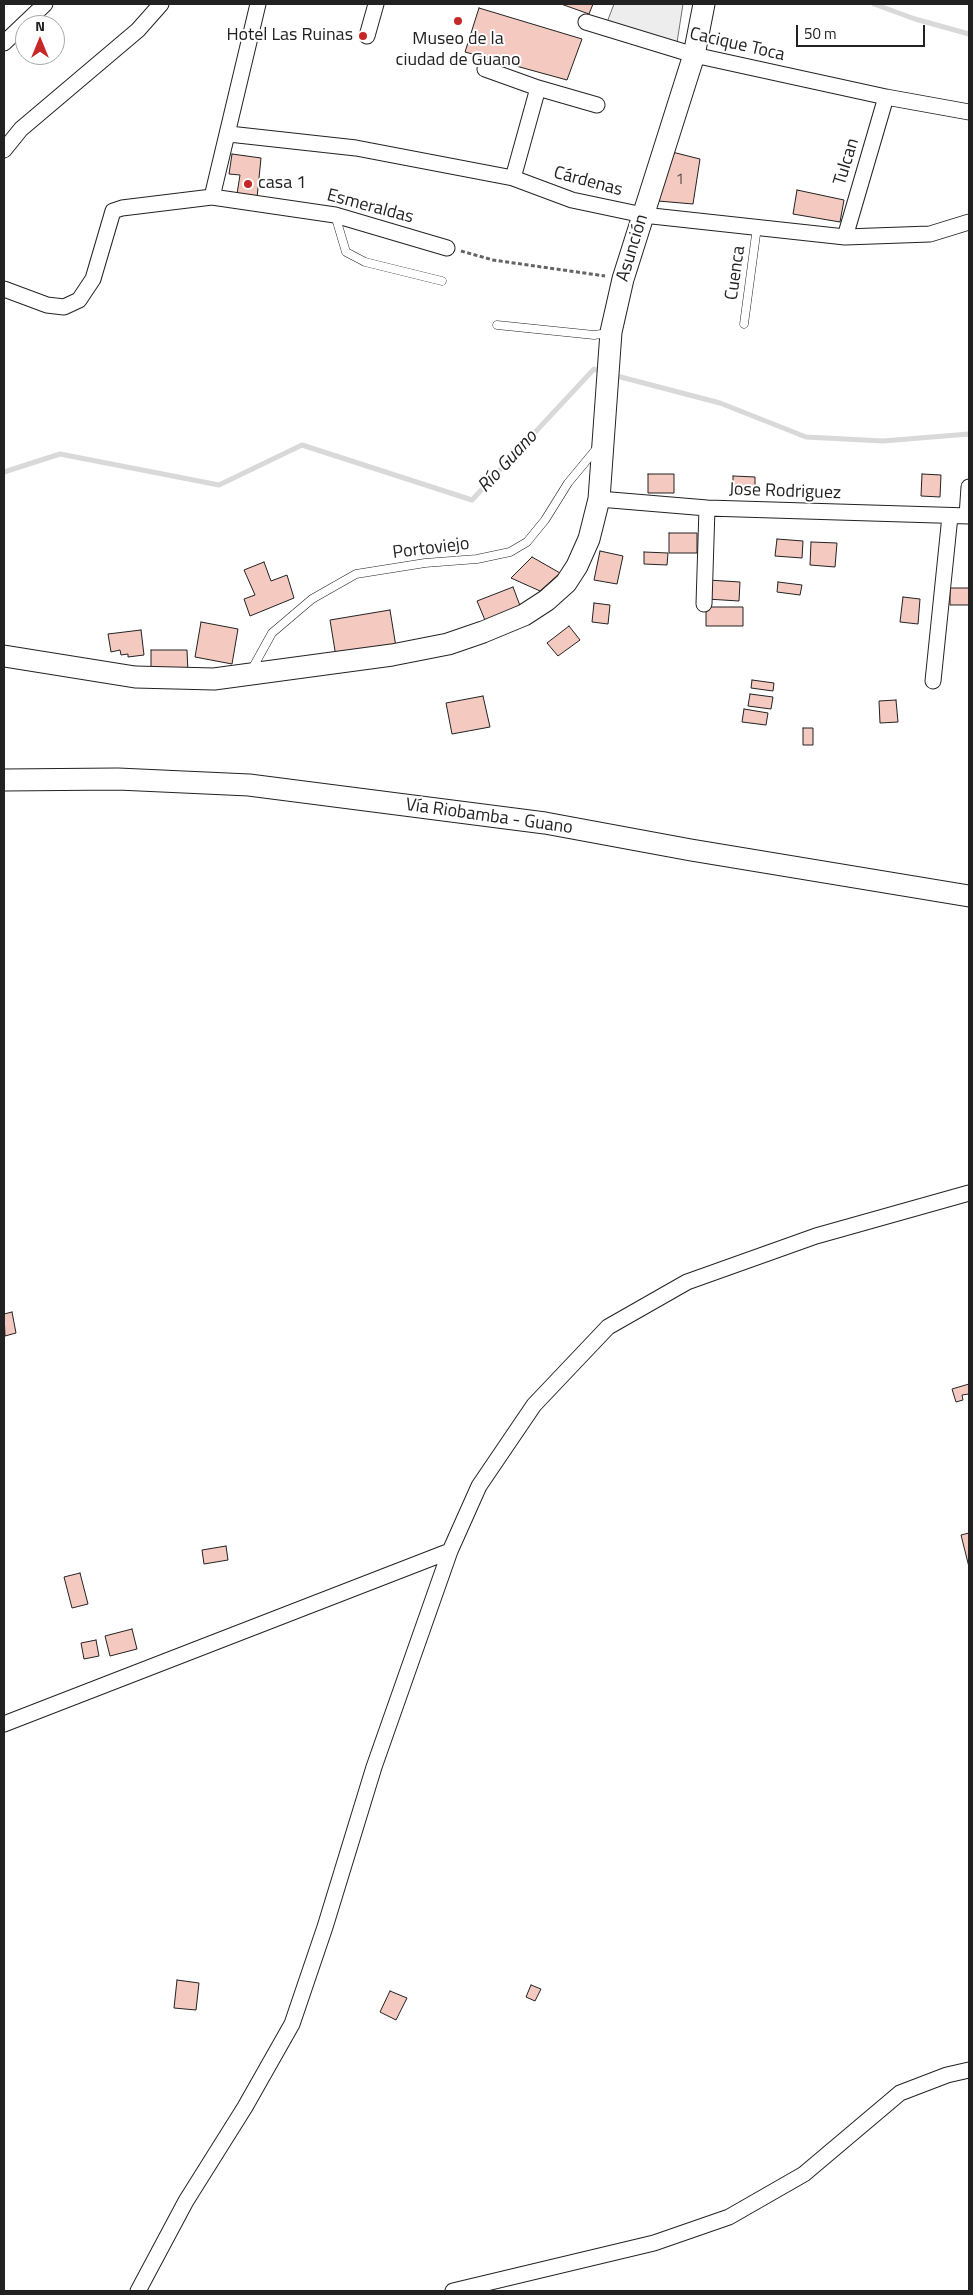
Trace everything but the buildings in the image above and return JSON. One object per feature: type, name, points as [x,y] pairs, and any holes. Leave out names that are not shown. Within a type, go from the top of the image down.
[{"type":"main road","name":"Asunción","points":[[599,499],[611,354],[611,332],[623,279],[694,55],[704,4]]},
{"type":"main road","points":[[4,656],[135,677],[214,679],[392,655],[448,644],[524,615],[566,583],[577,566],[589,539],[599,499]]},
{"type":"main road","name":"Vía Riobamba - Guano","points":[[4,780],[118,779],[249,786],[324,794],[545,823],[691,850],[969,896]]},
{"type":"street","points":[[4,43],[45,4]]},
{"type":"street","points":[[4,150],[21,129],[138,30],[161,4]]},
{"type":"street","points":[[212,197],[229,134],[258,4]]},
{"type":"street","points":[[367,36],[376,4]]},
{"type":"street","name":"Cacique Toca","points":[[586,22],[694,55],[886,98],[969,112]]},
{"type":"street","points":[[485,68],[538,88],[597,105]]},
{"type":"street","points":[[513,178],[538,88]]},
{"type":"street","name":"Tulcan","points":[[845,237],[886,98]]},
{"type":"street","name":"Cárdenas","points":[[229,134],[356,148],[513,178],[572,200],[643,216],[845,237],[930,234],[969,222]]},
{"type":"street","name":"Esmeraldas","points":[[4,289],[47,304],[64,307],[79,300],[93,279],[109,218],[113,211],[122,208],[212,197],[335,215],[447,248]]},
{"type":"street","points":[[968,516],[969,487]]},
{"type":"street","name":"Jose Rodriguez","points":[[599,499],[707,508],[968,516]]},
{"type":"street","points":[[704,604],[707,508]]},
{"type":"street","points":[[933,680],[950,516]]},
{"type":"street","points":[[138,2291],[186,2202],[245,2107],[292,2024],[325,1927],[374,1767],[450,1551],[480,1486],[534,1405],[608,1327],[687,1282],[816,1236],[969,1193]]},
{"type":"street","points":[[4,1724],[450,1551]]},
{"type":"street","points":[[454,2291],[654,2244],[729,2217],[804,2174],[900,2093],[947,2075],[969,2070]]},
{"type":"lane","points":[[335,215],[346,252],[365,262],[442,281]]},
{"type":"lane","name":"Cuenca","points":[[744,324],[757,227]]},
{"type":"lane","points":[[497,325],[594,335],[611,332]]},
{"type":"lane","name":"Portoviejo","points":[[249,674],[272,633],[312,599],[356,574],[425,563],[477,559],[510,552],[527,542],[545,520],[568,484],[604,439]]},
{"type":"path","points":[[447,248],[494,260],[623,279]]},
{"type":"shaded area","points":[[614,4],[683,4],[676,49],[606,25]]},
{"type":"waterway","points":[[874,4],[915,19],[969,34]]},
{"type":"waterway","name":"Río Guano","points":[[4,472],[60,454],[219,485],[302,445],[472,500],[594,369],[603,372]]},
{"type":"waterway","name":"Río Guano","points":[[613,375],[720,403],[806,437],[883,441],[969,434]]},
{"type":"place","name":"Museo de la ciudad de Guano","points":[[458,21]]},
{"type":"place","name":"Hotel Las Ruinas","points":[[363,36]]},
{"type":"place","name":"casa 1","points":[[248,184]]}]
